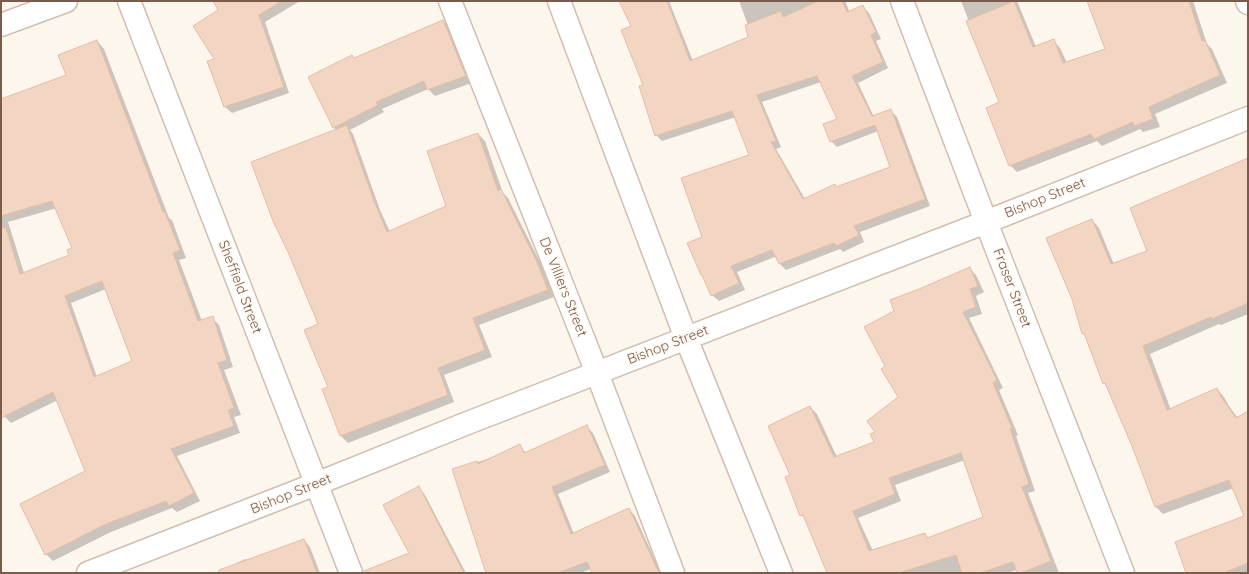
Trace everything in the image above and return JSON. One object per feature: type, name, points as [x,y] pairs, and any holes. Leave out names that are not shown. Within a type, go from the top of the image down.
[{"type":"street","points":[[1,25],[66,1]]},
{"type":"street","name":"Sheffield Street","points":[[130,1],[351,573]]},
{"type":"street","name":"De Villiers Street","points":[[450,1],[597,373],[673,573]]},
{"type":"street","points":[[559,1],[686,338],[781,573]]},
{"type":"street","name":"Fraser Street","points":[[902,1],[1123,573]]},
{"type":"street","name":"Bishop Street","points":[[88,573],[456,427],[986,222],[1248,118]]},
{"type":"building","points":[[213,1],[282,1],[259,15],[284,87],[224,107],[207,61],[214,59],[193,26],[218,10]]},
{"type":"building","points":[[619,1],[667,1],[690,61],[748,37],[745,25],[781,11],[783,17],[818,1],[842,1],[847,12],[863,5],[876,32],[871,35],[883,62],[852,76],[872,116],[891,109],[925,199],[854,226],[859,235],[836,246],[834,243],[779,264],[772,250],[731,266],[739,283],[711,296],[687,243],[702,237],[681,178],[749,155],[732,111],[655,136],[639,86],[643,85],[621,30],[631,26]],"holes":[[[817,76],[837,119],[823,124],[830,142],[875,125],[890,167],[836,187],[835,184],[803,199],[771,142],[776,141],[757,95]]]},
{"type":"building","points":[[1014,1],[1033,47],[1054,39],[1063,63],[1105,49],[1087,1],[1189,1],[1202,41],[1205,40],[1220,75],[1149,107],[1153,119],[1134,126],[1133,122],[1094,139],[1091,134],[1009,166],[986,108],[999,102],[966,21]]},
{"type":"building","points":[[443,20],[466,76],[427,90],[424,81],[376,102],[378,105],[333,128],[308,77],[352,55],[354,58]]},
{"type":"building","points":[[97,40],[163,212],[165,212],[180,250],[173,253],[198,321],[213,316],[227,360],[218,363],[234,408],[228,410],[234,426],[171,449],[194,493],[169,506],[166,501],[104,525],[45,555],[20,504],[85,471],[53,392],[1,418],[1,228],[6,228],[20,274],[69,255],[67,250],[72,248],[52,201],[1,216],[1,99],[66,75],[58,55]],"holes":[[[102,281],[132,361],[94,377],[65,296]]]},
{"type":"building","points":[[347,125],[387,232],[446,206],[427,151],[478,133],[498,191],[501,189],[536,260],[548,290],[473,318],[485,350],[438,368],[448,395],[340,436],[322,389],[328,387],[304,330],[318,324],[273,221],[251,162]]},
{"type":"building","points":[[1248,158],[1248,303],[1143,346],[1167,410],[1217,388],[1236,418],[1248,411],[1248,563],[1223,573],[1186,573],[1175,542],[1244,516],[1229,480],[1155,507],[1132,446],[1105,383],[1103,384],[1084,333],[1082,334],[1072,299],[1046,238],[1092,219],[1111,264],[1147,251],[1130,208]]},
{"type":"building","points":[[970,267],[978,286],[970,289],[976,307],[963,312],[997,380],[993,383],[1012,428],[1010,429],[1029,484],[1022,487],[1051,561],[1021,573],[1017,573],[1013,562],[980,573],[962,573],[956,555],[899,573],[827,573],[803,515],[800,516],[785,477],[790,475],[768,426],[810,406],[834,457],[874,442],[870,434],[875,432],[867,421],[898,397],[881,369],[885,366],[864,327],[894,311],[890,300]],"holes":[[[961,453],[983,517],[927,538],[925,533],[869,551],[853,511],[895,494],[889,478]]]},
{"type":"building","points":[[587,425],[605,465],[552,487],[571,534],[629,508],[659,573],[592,573],[587,562],[558,573],[486,573],[452,469],[477,461],[478,464],[520,444],[524,453]]},
{"type":"building","points":[[419,486],[464,573],[364,573],[364,571],[409,553],[383,505]]},
{"type":"building","points":[[304,539],[317,573],[219,573],[219,570]]}]
